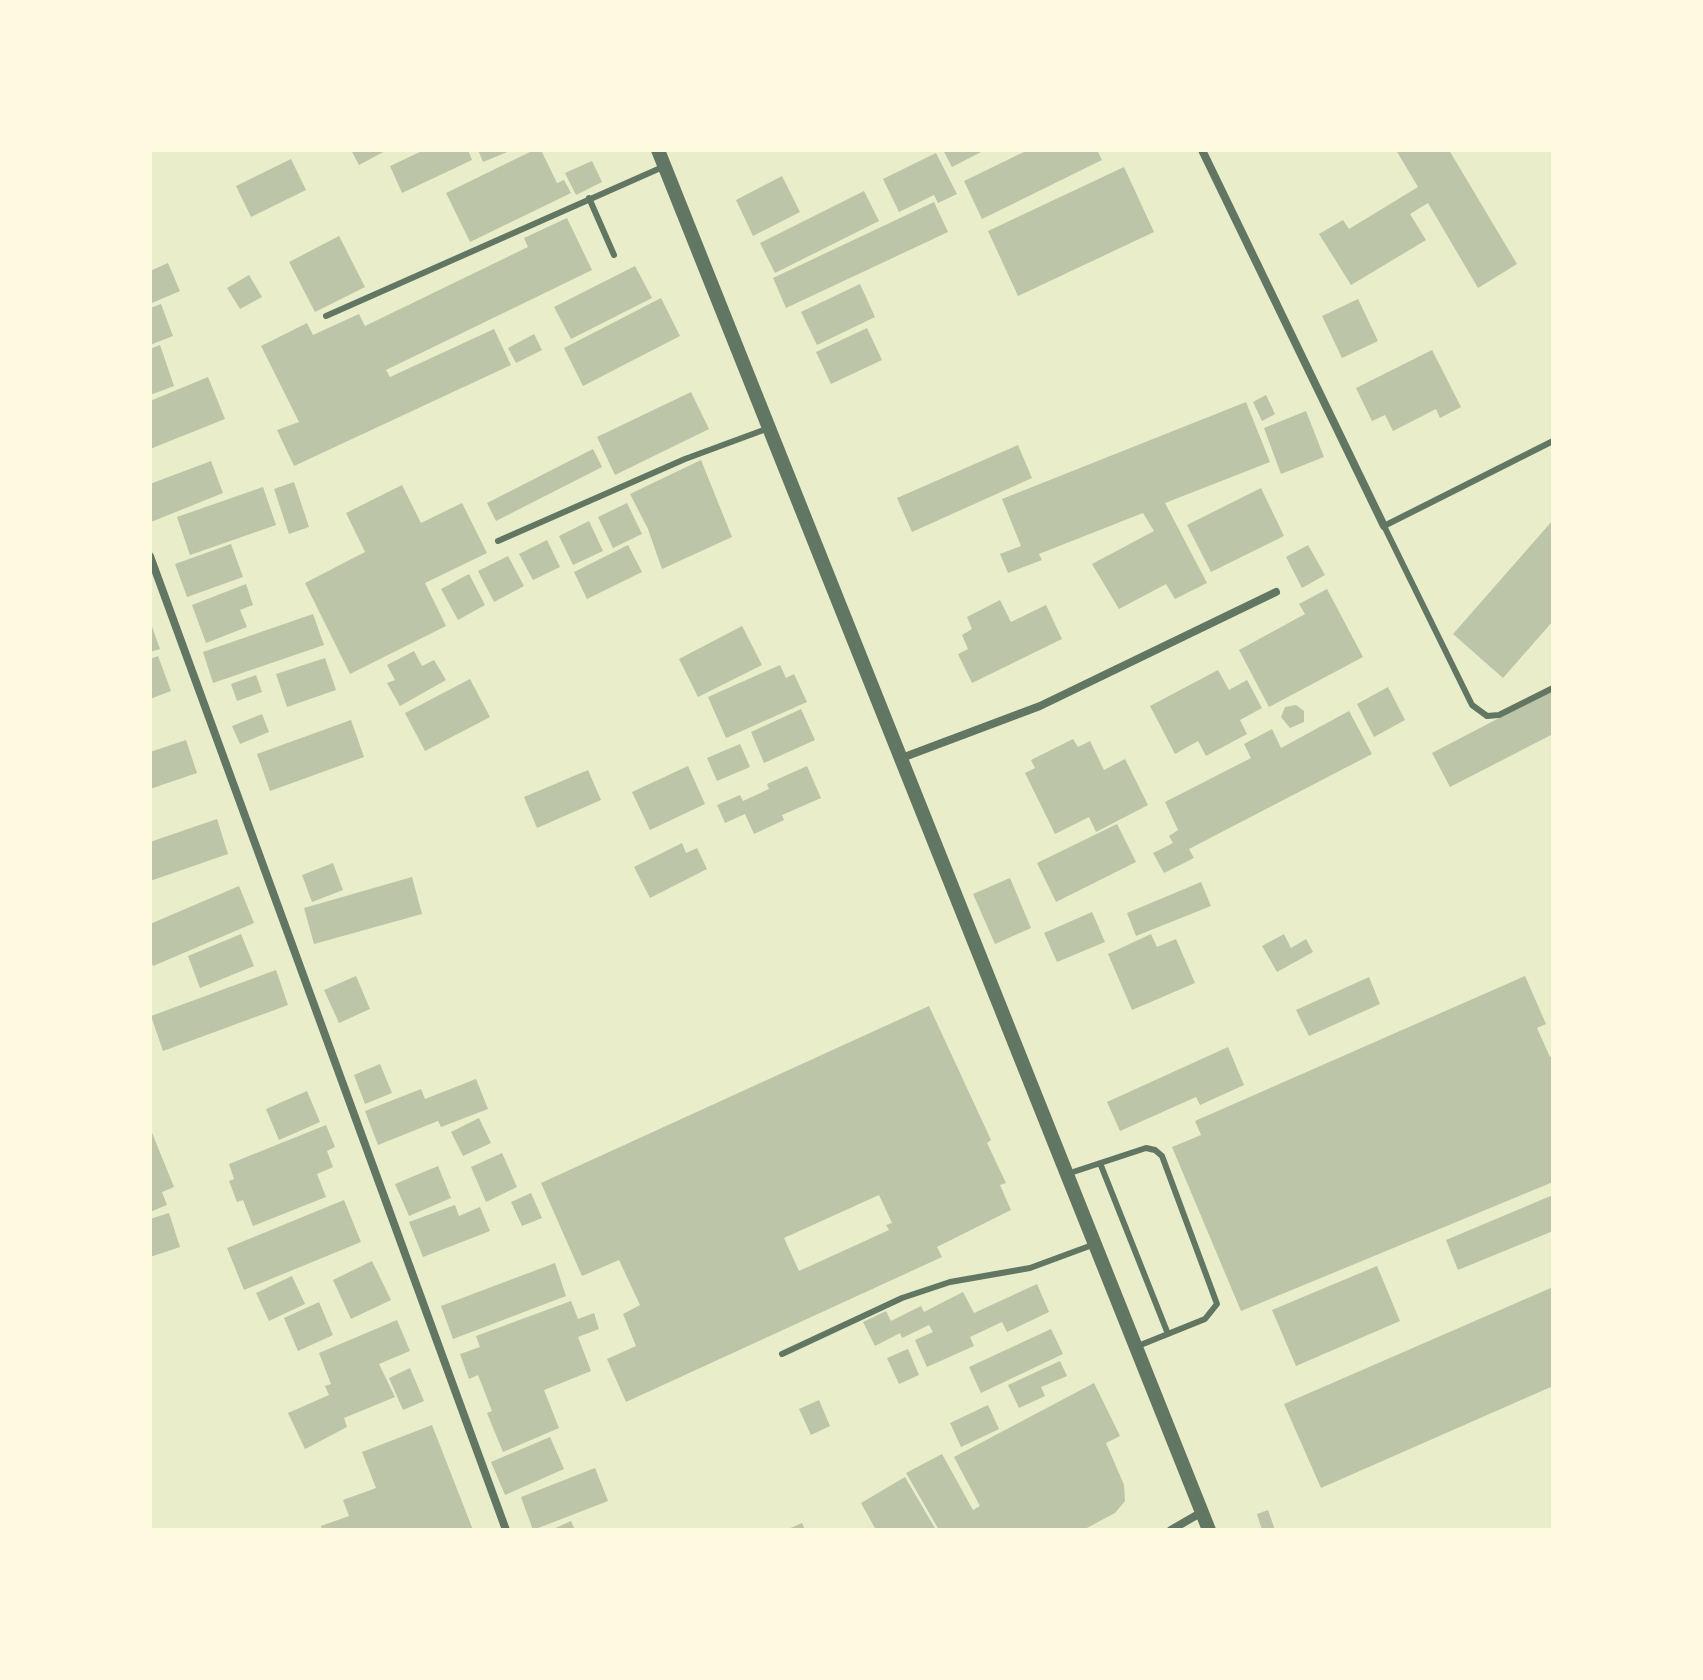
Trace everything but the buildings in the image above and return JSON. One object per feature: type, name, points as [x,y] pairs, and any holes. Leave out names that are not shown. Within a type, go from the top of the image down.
[{"type":"street","points":[[658,150],[1209,1530]]},
{"type":"street","points":[[1202,150],[1384,526]]},
{"type":"street","points":[[150,556],[506,1530]]},
{"type":"street","points":[[899,759],[1040,706],[1276,592]]},
{"type":"street","points":[[1171,1530],[1202,1512]]},
{"type":"lane","points":[[326,316],[665,166]]},
{"type":"lane","points":[[589,198],[614,255]]},
{"type":"lane","points":[[498,541],[685,459],[769,428]]},
{"type":"lane","points":[[1553,441],[1384,526],[1472,705],[1487,716],[1499,715],[1553,688]]},
{"type":"lane","points":[[1067,1174],[1146,1148],[1162,1156],[1217,1304],[1205,1319],[1136,1347]]},
{"type":"lane","points":[[1100,1163],[1168,1334]]},
{"type":"lane","points":[[782,1354],[902,1298],[950,1282],[1030,1268],[1095,1244]]}]
